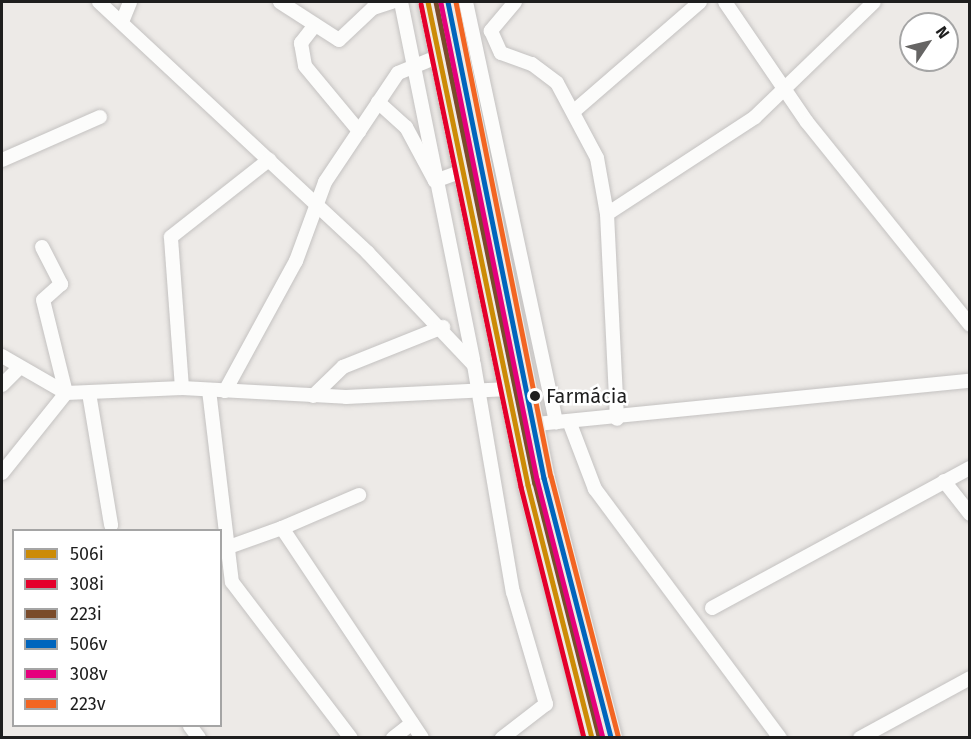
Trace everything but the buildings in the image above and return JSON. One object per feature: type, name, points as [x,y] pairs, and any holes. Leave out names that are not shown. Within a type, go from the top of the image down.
[{"type":"main road","points":[[428,2],[508,389],[592,738]]},
{"type":"main road","points":[[448,2],[465,41],[513,264],[554,423],[611,738]]},
{"type":"street","points":[[99,2],[317,205],[443,327],[474,365]]},
{"type":"street","points":[[122,22],[130,2]]},
{"type":"street","points":[[280,2],[339,40],[370,5],[392,2]]},
{"type":"street","points":[[401,2],[416,64],[435,181],[474,365],[513,592],[546,704],[502,738]]},
{"type":"street","points":[[466,2],[465,41],[532,64],[557,83],[597,158],[607,214],[616,419]]},
{"type":"street","points":[[501,53],[491,31],[514,2]]},
{"type":"street","points":[[573,112],[700,2]]},
{"type":"street","points":[[725,2],[784,91],[969,325]]},
{"type":"street","points":[[607,214],[715,147],[784,91],[874,2]]},
{"type":"street","points":[[315,25],[301,43],[305,66],[359,130]]},
{"type":"street","points":[[225,391],[296,261],[325,182],[398,73],[439,56]]},
{"type":"street","points":[[378,102],[406,127],[435,181]]},
{"type":"street","points":[[2,159],[100,117]]},
{"type":"street","points":[[182,388],[171,237],[269,160]]},
{"type":"street","points":[[435,181],[463,171]]},
{"type":"street","points":[[42,247],[61,284],[43,300],[66,393]]},
{"type":"street","points":[[313,396],[343,367],[404,338],[443,327]]},
{"type":"street","points":[[2,356],[18,369],[66,393],[182,388],[313,396],[508,389]]},
{"type":"street","points":[[2,385],[18,369]]},
{"type":"street","points":[[780,738],[595,489],[554,423],[616,419],[969,381]]},
{"type":"street","points":[[208,390],[225,556],[244,603],[351,738]]},
{"type":"street","points":[[2,473],[66,393]]},
{"type":"street","points":[[89,393],[111,525]]},
{"type":"street","points":[[712,608],[969,468]]},
{"type":"street","points":[[944,482],[969,514]]},
{"type":"street","points":[[225,556],[282,528],[359,495]]},
{"type":"street","points":[[282,528],[422,738]]},
{"type":"street","points":[[860,738],[877,734],[969,678]]},
{"type":"street","points":[[393,738],[412,723]]},
{"type":"transit line","name":"506i","points":[[428,2],[528,485],[592,738]]},
{"type":"transit line","name":"223i","points":[[436,2],[535,483],[599,736]]},
{"type":"transit line","name":"506v","points":[[448,2],[544,478],[611,738]]},
{"type":"transit line","name":"223v","points":[[456,2],[551,476],[618,736]]},
{"type":"transit line","name":"308v","points":[[441,3],[537,479],[603,738]]},
{"type":"transit line","name":"308i","points":[[421,4],[521,487],[584,738]]},
{"type":"place","name":"Farmácia","points":[[535,396]]}]
